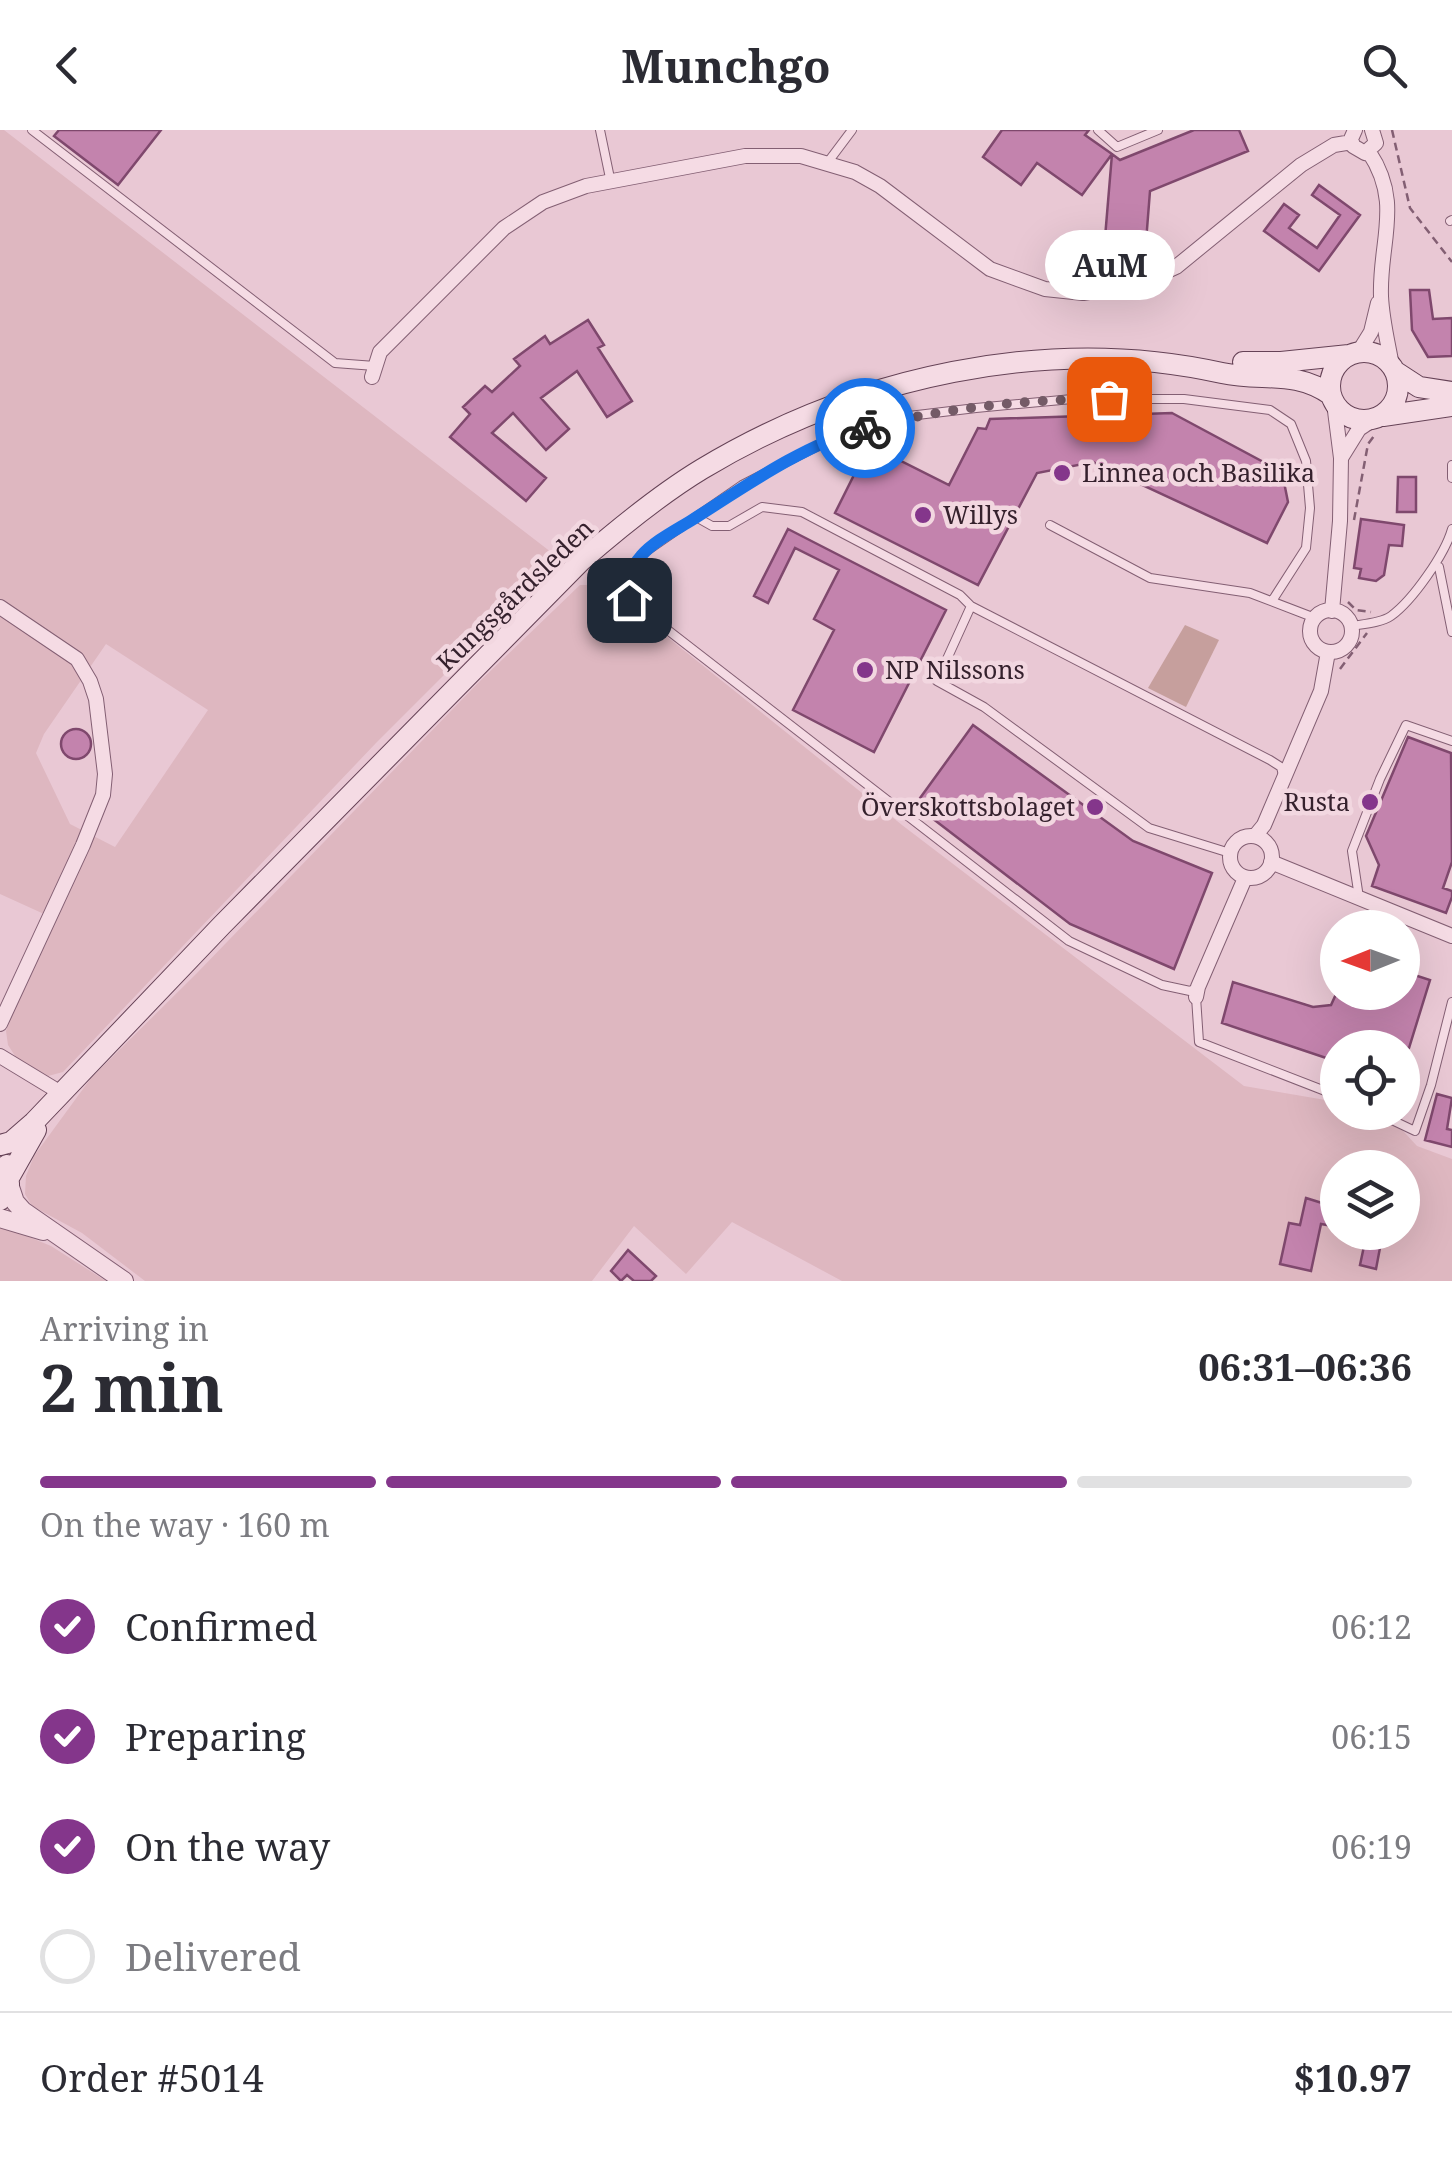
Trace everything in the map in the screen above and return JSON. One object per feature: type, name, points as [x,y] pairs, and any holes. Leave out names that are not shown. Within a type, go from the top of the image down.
[{"type":"main road","points":[[1333,399],[1334,371],[1354,354]]},
{"type":"main road","name":"Kungsgårdsleden","points":[[0,1145],[20,1136],[581,561],[623,525],[699,471],[752,440],[807,416],[919,380],[1034,360],[1082,358],[1191,365],[1377,354],[1418,387],[1452,392]]},
{"type":"main road","name":"Kungsgårdsleden","points":[[1191,365],[1226,374],[1307,381],[1356,420],[1378,422]]},
{"type":"main road","points":[[1378,422],[1396,401],[1398,381],[1394,369]]},
{"type":"main road","points":[[1378,422],[1452,406]]},
{"type":"main road","name":"Kungsgårdsleden","points":[[6,1187],[22,1150],[61,1093]]},
{"type":"main road","points":[[0,1154],[6,1187]]},
{"type":"street","points":[[1370,152],[1376,143],[1375,131]]},
{"type":"street","points":[[374,372],[380,352],[504,228],[564,193],[610,182],[745,156],[801,156],[828,162],[880,186],[990,269],[1045,289],[1084,292],[1140,283],[1176,267],[1301,165],[1354,133],[1358,151],[1370,152]]},
{"type":"street","points":[[1354,354],[1371,332],[1381,293],[1389,195],[1370,152]]},
{"type":"street","points":[[1381,293],[1394,369]]},
{"type":"street","points":[[1333,399],[1347,462]]},
{"type":"street","points":[[1332,611],[1347,462],[1359,429],[1378,422]]},
{"type":"street","points":[[0,607],[68,652],[90,681],[96,699],[105,774],[103,795],[83,845],[0,1024]]},
{"type":"street","points":[[1332,611],[1344,616],[1351,626],[1347,644],[1328,652],[1318,648],[1311,628],[1315,618],[1332,611]]},
{"type":"street","points":[[1255,836],[1264,825],[1321,691],[1328,652]]},
{"type":"street","points":[[1255,836],[1267,843],[1272,862],[1258,877],[1245,878],[1234,871],[1230,853],[1242,838],[1255,836]]},
{"type":"street","points":[[1272,862],[1452,936]]},
{"type":"street","points":[[1197,992],[1245,878]]},
{"type":"street","points":[[0,1056],[61,1093]]},
{"type":"street","points":[[6,1187],[22,1211],[124,1281]]},
{"type":"street","points":[[0,1218],[58,1236]]},
{"type":"lane","points":[[32,130],[335,363],[374,372]]},
{"type":"lane","points":[[600,130],[610,182]]},
{"type":"lane","points":[[828,162],[852,130]]},
{"type":"lane","points":[[1098,130],[1117,147],[1158,130]]},
{"type":"lane","points":[[1272,601],[1306,548],[1310,508],[1306,461],[1291,424],[1270,410],[1184,399],[1072,399],[909,416],[839,435],[742,485],[642,555],[630,573],[629,600],[1069,941],[1162,985],[1197,992],[1199,1042],[1320,1089]]},
{"type":"lane","points":[[1452,466],[1452,478]]},
{"type":"lane","points":[[696,518],[712,526],[729,526],[762,506],[802,512],[960,594],[971,606],[1270,760],[1282,767],[1284,779]]},
{"type":"lane","points":[[1050,526],[1150,578],[1250,593],[1315,618]]},
{"type":"lane","points":[[1351,626],[1391,616],[1440,567],[1452,529]]},
{"type":"lane","points":[[1440,567],[1452,632]]},
{"type":"lane","points":[[971,606],[937,681],[984,707],[1149,828],[1230,853]]},
{"type":"lane","points":[[1358,890],[1352,851],[1406,724],[1452,741]]},
{"type":"lane","points":[[1270,760],[1281,762],[1292,756]]},
{"type":"lane","points":[[1420,1117],[1452,1002]]},
{"type":"path","points":[[1392,130],[1410,208],[1452,262]]},
{"type":"path","points":[[1353,529],[1368,444],[1378,422]]},
{"type":"path","points":[[1347,462],[1365,463]]},
{"type":"path","points":[[1347,600],[1356,610],[1380,610],[1391,616]]},
{"type":"shaded area","points":[[0,130],[4,130],[560,559],[376,743],[63,1072],[48,1076],[17,1059],[8,1045],[6,1031],[44,914],[0,894]],"holes":[[[106,644],[208,710],[115,847],[70,824],[36,753],[44,734]]]},
{"type":"shaded area","points":[[580,585],[594,585],[651,624],[902,825],[1244,1086],[1320,1099],[1320,1130],[1402,1130],[1417,1146],[1452,1159],[1452,1281],[842,1281],[732,1222],[686,1274],[634,1226],[592,1281],[145,1281],[82,1233],[32,1206],[25,1194],[26,1176],[34,1156],[91,1078],[479,682]]},
{"type":"shaded area","points":[[1185,625],[1219,640],[1186,707],[1148,688]]},
{"type":"shaded area","points":[[0,1225],[51,1246],[106,1281],[0,1281]]},
{"type":"building","points":[[59,130],[161,130],[118,185],[54,136]]},
{"type":"building","points":[[1002,130],[1089,130],[1085,135],[1112,154],[1082,195],[1037,163],[1021,185],[983,157]]},
{"type":"building","points":[[1194,130],[1239,130],[1248,151],[1150,191],[1146,242],[1105,238],[1112,154],[1120,160]]},
{"type":"building","points":[[1319,185],[1360,215],[1319,271],[1264,231],[1284,204],[1299,215],[1289,228],[1317,248],[1340,215],[1312,195]]},
{"type":"building","points":[[1410,290],[1429,290],[1433,319],[1452,318],[1452,356],[1428,357],[1412,330]]},
{"type":"building","points":[[588,320],[604,345],[598,348],[632,401],[607,417],[577,371],[541,398],[569,429],[546,450],[513,413],[492,433],[546,478],[526,501],[450,437],[470,414],[463,407],[485,386],[492,392],[520,366],[514,359],[545,336],[550,344]]},
{"type":"building","points":[[1172,413],[1282,472],[1288,502],[1267,543],[1093,462],[1037,473],[978,585],[835,513],[869,445],[949,485],[978,428],[986,429],[990,419]]},
{"type":"building","points":[[1398,477],[1416,477],[1416,512],[1397,512]]},
{"type":"building","points":[[1361,519],[1404,525],[1402,546],[1389,545],[1384,575],[1376,581],[1359,578],[1361,569],[1354,568]]},
{"type":"building","name":"NP Nilssons","points":[[788,529],[946,610],[874,752],[793,710],[834,630],[814,619],[839,570],[795,548],[768,603],[754,596]]},
{"type":"building","points":[[973,725],[1133,841],[1212,873],[1174,969],[1070,924],[915,805]]},
{"type":"building","points":[[76,729],[87,733],[91,744],[87,755],[76,759],[65,755],[61,744],[65,733]]},
{"type":"building","points":[[1408,737],[1451,753],[1452,862],[1443,888],[1452,891],[1452,897],[1446,913],[1372,886],[1379,865],[1366,836]]},
{"type":"building","points":[[1420,977],[1430,980],[1415,1030],[1320,1030],[1320,1056],[1222,1023],[1233,982],[1313,1007],[1420,1010]]},
{"type":"building","points":[[1437,1094],[1452,1098],[1447,1129],[1452,1130],[1452,1147],[1425,1140]]},
{"type":"building","points":[[1306,1198],[1320,1202],[1320,1229],[1311,1271],[1280,1264],[1289,1223],[1300,1225]]},
{"type":"building","points":[[628,1250],[656,1276],[651,1281],[634,1281],[627,1275],[621,1281],[611,1271]]},
{"type":"building","points":[[1363,1250],[1380,1250],[1376,1269],[1360,1265]]},
{"type":"way so far","points":[[865,428],[909,416],[976,408],[1109,399]]},
{"type":"place","name":"AuM","points":[[1109,399]]},
{"type":"place","name":"Linnea och Basilika","points":[[1062,473]]},
{"type":"place","name":"Willys","points":[[923,515]]},
{"type":"place","name":"NP Nilssons","points":[[865,670]]},
{"type":"place","name":"Rusta","points":[[1370,802]]},
{"type":"place","name":"Överskottsbolaget","points":[[1095,807]]},
{"type":"route","points":[[629,600],[630,573],[642,555],[676,530],[742,485],[839,435],[865,428]]}]
